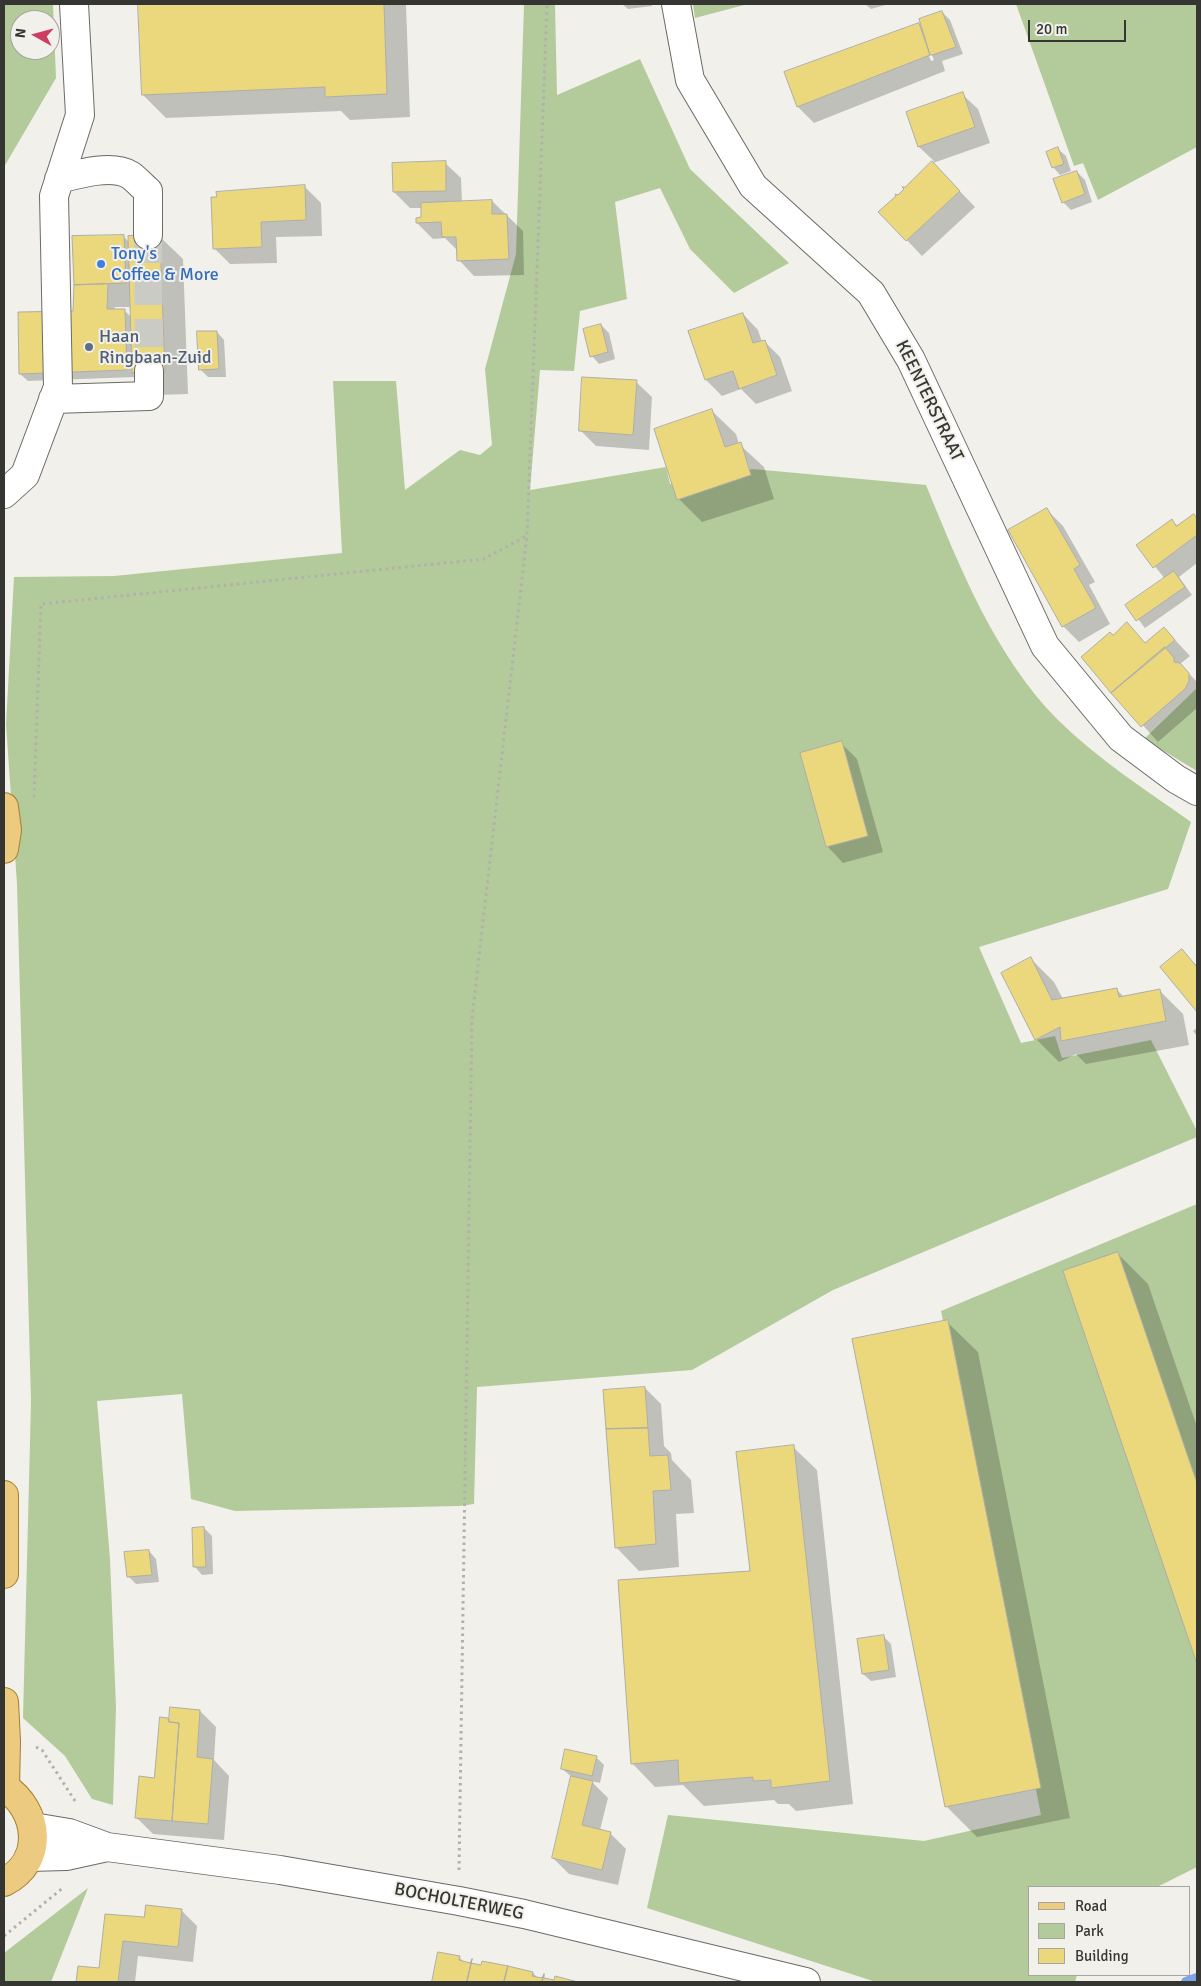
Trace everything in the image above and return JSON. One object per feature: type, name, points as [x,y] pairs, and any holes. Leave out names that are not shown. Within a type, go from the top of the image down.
[{"type":"main road","points":[[4,807],[7,830],[4,849]]},
{"type":"main road","points":[[4,1496],[4,1574]]},
{"type":"main road","points":[[4,1702],[6,1741],[4,1788],[18,1798],[28,1811],[33,1827],[33,1842],[29,1857],[19,1871],[4,1882]]},
{"type":"street","points":[[4,494],[25,475],[58,387],[54,196],[80,115],[74,4]]},
{"type":"street","name":"KEENTERSTRAAT","points":[[676,4],[690,80],[753,186],[870,293],[911,360],[1045,646],[1121,738],[1197,791]]},
{"type":"street","points":[[59,179],[86,172],[104,170],[129,174],[148,191],[148,235]]},
{"type":"street","points":[[53,399],[149,396],[148,371]]},
{"type":"street","name":"BOCHOLTERWEG","points":[[33,1827],[69,1832],[107,1847],[280,1870],[524,1914],[806,1982]]},
{"type":"street","name":"BOCHOLTERWEG","points":[[29,1857],[66,1856],[107,1847]]},
{"type":"path","points":[[458,1901],[472,1018],[526,535],[547,4]]},
{"type":"path","points":[[34,796],[42,604],[484,559],[526,535]]},
{"type":"path","points":[[6,1741],[28,1743],[42,1750],[81,1809]]},
{"type":"path","points":[[4,1936],[70,1882]]},
{"type":"green space","points":[[4,4],[53,4],[53,10],[10,10],[10,60],[55,60],[56,78],[4,167]]},
{"type":"green space","points":[[524,4],[555,4],[557,95],[640,59],[690,169],[789,263],[734,293],[690,249],[660,188],[615,202],[627,299],[580,311],[574,371],[540,370],[530,490],[666,467],[670,484],[753,469],[926,485],[952,548],[981,610],[1016,669],[1036,696],[1059,721],[1090,749],[1191,822],[1168,889],[979,947],[1021,1043],[1055,1036],[1062,1058],[1151,1040],[1197,1131],[1197,1137],[833,1290],[692,1370],[477,1387],[474,1504],[459,1506],[235,1511],[191,1499],[182,1394],[97,1401],[110,1559],[116,1707],[113,1805],[92,1799],[65,1756],[23,1718],[31,1402],[17,884],[6,724],[14,577],[114,576],[342,553],[333,381],[396,381],[405,490],[460,450],[480,455],[492,445],[485,369],[516,254]]},
{"type":"green space","points":[[693,4],[748,4],[695,18]]},
{"type":"green space","points":[[1016,4],[1197,4],[1197,147],[1098,200],[1083,163],[1074,166]]},
{"type":"green space","points":[[1197,688],[1197,771],[1144,739]]},
{"type":"green space","points":[[1197,1204],[1197,1867],[1159,1886],[1028,1886],[1028,1976],[1077,1976],[1075,1982],[876,1982],[647,1908],[668,1815],[924,1841],[1041,1815],[941,1311]]},
{"type":"green space","points":[[88,1888],[51,1982],[4,1982],[4,1953]]},
{"type":"building","points":[[138,4],[384,4],[387,94],[325,97],[325,87],[142,95]]},
{"type":"building","points":[[942,11],[956,47],[930,55],[919,19]]},
{"type":"building","points":[[919,23],[930,55],[797,107],[784,72]]},
{"type":"building","points":[[963,92],[975,127],[918,147],[906,112]]},
{"type":"building","points":[[1058,147],[1064,164],[1052,168],[1046,152]]},
{"type":"building","points":[[446,161],[446,191],[393,192],[392,163]]},
{"type":"building","points":[[932,161],[960,191],[906,241],[878,212],[896,196],[895,194],[898,195],[904,189],[902,187],[905,187]]},
{"type":"building","points":[[1077,171],[1085,194],[1062,203],[1053,179]]},
{"type":"building","points":[[305,185],[306,220],[261,222],[262,247],[213,249],[211,197],[217,197],[216,192]]},
{"type":"building","points":[[492,200],[492,214],[507,214],[509,259],[457,261],[456,237],[442,237],[441,222],[416,223],[416,218],[421,217],[421,203]]},
{"type":"building","points":[[124,235],[126,283],[74,285],[72,236]]},
{"type":"building","points":[[160,235],[165,373],[163,371],[134,372],[132,374],[128,236]]},
{"type":"building","points":[[108,284],[107,309],[125,309],[127,370],[19,374],[18,312],[73,311],[74,285]]},
{"type":"building","points":[[743,313],[753,343],[765,340],[777,375],[739,389],[733,371],[705,380],[688,331]]},
{"type":"building","points":[[601,324],[608,352],[590,357],[583,329]]},
{"type":"building","points":[[197,331],[217,331],[219,369],[199,370]]},
{"type":"building","points":[[582,377],[637,380],[633,435],[579,431]]},
{"type":"building","points":[[712,409],[725,447],[741,442],[751,475],[677,500],[654,429]]},
{"type":"building","points":[[1047,508],[1080,565],[1074,569],[1096,608],[1062,627],[1008,530]]},
{"type":"building","points":[[1194,514],[1197,519],[1197,535],[1153,568],[1136,545],[1172,519],[1176,526]]},
{"type":"building","points":[[1174,571],[1185,587],[1136,621],[1125,605]]},
{"type":"building","points":[[1127,622],[1145,643],[1164,627],[1175,640],[1111,693],[1081,657],[1110,632],[1113,635]]},
{"type":"building","points":[[1165,647],[1174,658],[1174,662],[1180,663],[1189,673],[1189,681],[1185,689],[1141,727],[1111,693]]},
{"type":"building","points":[[842,741],[868,836],[826,847],[800,753]]},
{"type":"building","points":[[1182,949],[1197,967],[1197,1012],[1160,967]]},
{"type":"building","points":[[1031,957],[1052,1000],[1117,988],[1119,997],[1160,989],[1166,1021],[1061,1041],[1060,1027],[1035,1040],[1001,973]]},
{"type":"building","points":[[1118,1252],[1197,1483],[1197,1664],[1063,1271]]},
{"type":"building","points":[[948,1320],[1041,1788],[945,1807],[852,1339]]},
{"type":"building","points":[[645,1387],[648,1428],[606,1429],[603,1390]]},
{"type":"building","points":[[648,1428],[650,1456],[668,1455],[671,1490],[653,1491],[656,1544],[615,1548],[606,1429]]},
{"type":"building","points":[[794,1445],[830,1781],[771,1788],[771,1780],[753,1781],[753,1777],[679,1783],[678,1760],[631,1764],[618,1580],[750,1571],[736,1452]]},
{"type":"building","points":[[204,1527],[206,1567],[193,1567],[192,1528]]},
{"type":"building","points":[[149,1550],[152,1575],[127,1577],[124,1552]]},
{"type":"building","points":[[884,1635],[889,1670],[862,1674],[857,1639]]},
{"type":"building","points":[[170,1707],[200,1710],[197,1757],[213,1759],[208,1824],[172,1821],[179,1723],[169,1722]]},
{"type":"building","points":[[160,1717],[168,1718],[169,1722],[179,1723],[172,1821],[135,1818],[139,1776],[154,1778]]},
{"type":"building","points":[[565,1749],[597,1756],[592,1776],[561,1769]]},
{"type":"building","points":[[571,1776],[593,1781],[582,1825],[611,1832],[602,1870],[552,1858]]},
{"type":"building","points":[[146,1905],[182,1909],[178,1947],[123,1941],[118,1982],[76,1982],[78,1966],[99,1968],[105,1914],[144,1917]]},
{"type":"building","points":[[438,1952],[460,1956],[459,1960],[470,1963],[472,1959],[467,1982],[432,1982]]},
{"type":"building","points":[[482,1961],[508,1966],[504,1982],[467,1982],[471,1963],[481,1965]]},
{"type":"building","points":[[508,1966],[533,1972],[532,1976],[542,1978],[544,1974],[542,1982],[504,1982]]},
{"type":"building","points":[[544,1974],[544,1978],[554,1980],[555,1976],[578,1982],[542,1982]]},
{"type":"waterway","points":[[1186,1982],[1197,1978]]},
{"type":"tunnel","points":[[148,235],[149,371]]},
{"type":"place","name":"Tony's Coffee & More","points":[[101,264]]},
{"type":"place","name":"Haan Ringbaan-Zuid","points":[[89,347]]}]
